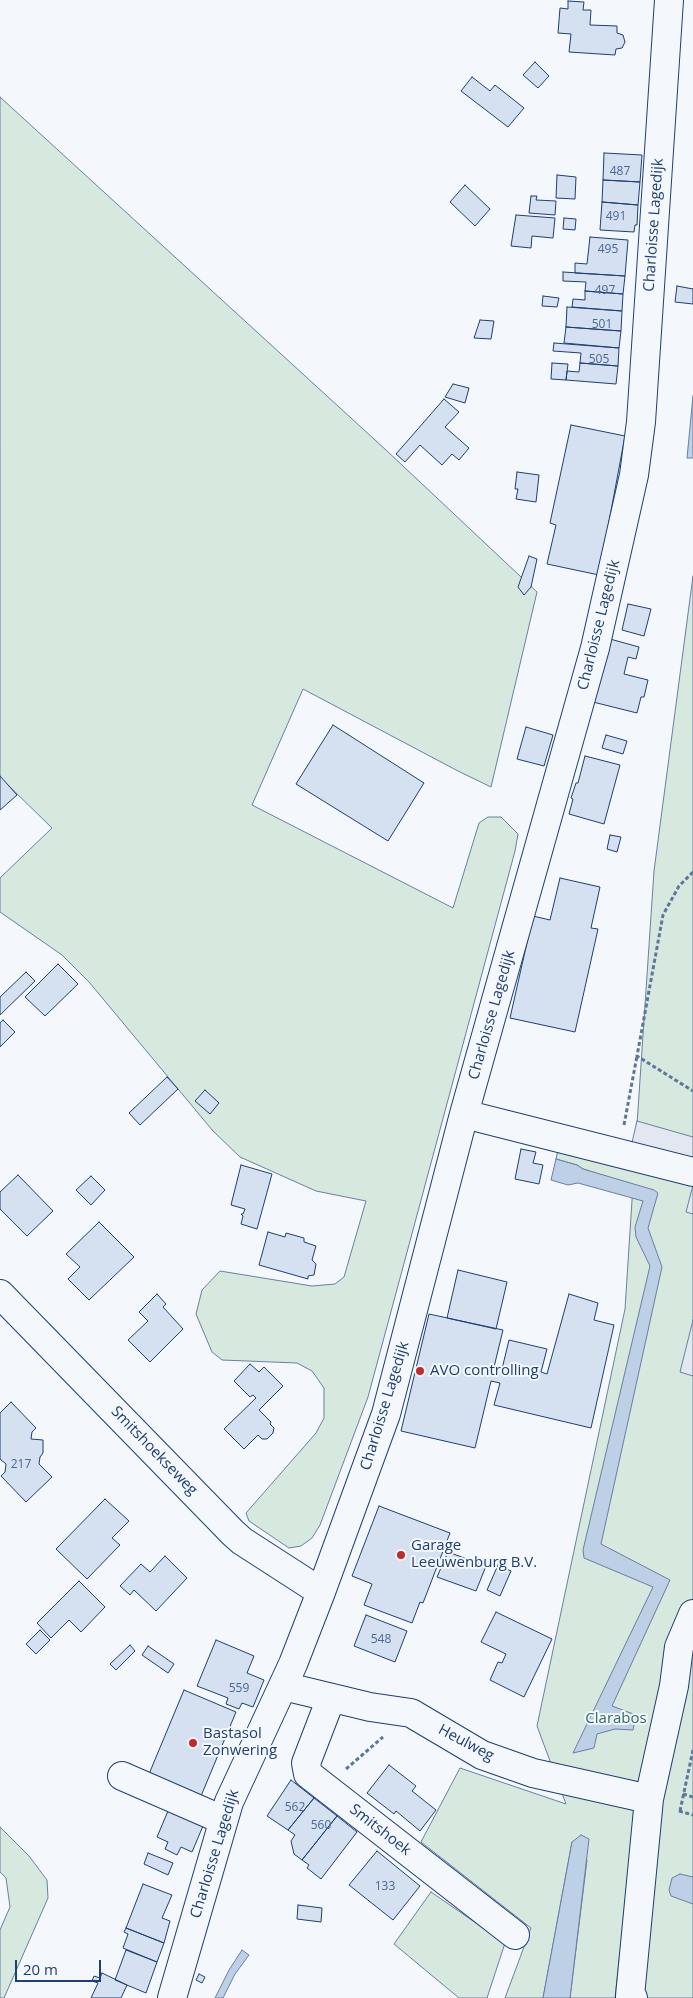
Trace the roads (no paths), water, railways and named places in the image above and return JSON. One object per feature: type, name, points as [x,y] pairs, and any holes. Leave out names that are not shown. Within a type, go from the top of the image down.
[{"type":"street","name":"Charloisse Lagedijk","points":[[172,1998],[223,1820],[238,1780],[320,1607],[386,1414],[464,1114],[595,648],[634,475],[641,422],[670,0]]},
{"type":"street","points":[[464,1114],[693,1172]]},
{"type":"street","name":"Smitshoekseweg","points":[[0,1294],[233,1533],[320,1607]]},
{"type":"street","points":[[633,1998],[630,1996],[649,1799],[674,1686],[679,1647],[693,1614]]},
{"type":"street","name":"Heulweg","points":[[283,1686],[370,1708],[411,1713],[482,1755],[533,1773],[649,1799]]},
{"type":"street","name":"Smitshoek","points":[[331,1698],[306,1763],[308,1774],[515,1935]]},
{"type":"street","points":[[122,1776],[223,1820]]},
{"type":"water","points":[[693,396],[693,458],[687,458]]},
{"type":"water","points":[[556,1159],[654,1190],[658,1193],[648,1228],[662,1267],[601,1544],[670,1580],[612,1706],[636,1715],[633,1730],[615,1729],[597,1734],[594,1748],[573,1753],[653,1587],[584,1558],[583,1550],[650,1266],[636,1237],[635,1227],[643,1201],[578,1183],[568,1185],[551,1180]]},
{"type":"water","points":[[581,1835],[589,1839],[570,1998],[543,1998],[572,1842]]},
{"type":"water","points":[[680,1874],[693,1877],[693,1904],[671,1896],[669,1890],[672,1878]]},
{"type":"water","points":[[242,1950],[249,1955],[235,1974],[223,1998],[215,1998],[229,1970]]},
{"type":"place","name":"AVO controlling","points":[[420,1371]]},
{"type":"place","name":"Garage Leeuwenburg B.V.","points":[[401,1555]]},
{"type":"place","name":"Bastasol Zonwering","points":[[193,1743]]},
{"type":"park label","name":"Clarabos","points":[[616,1719]]}]
